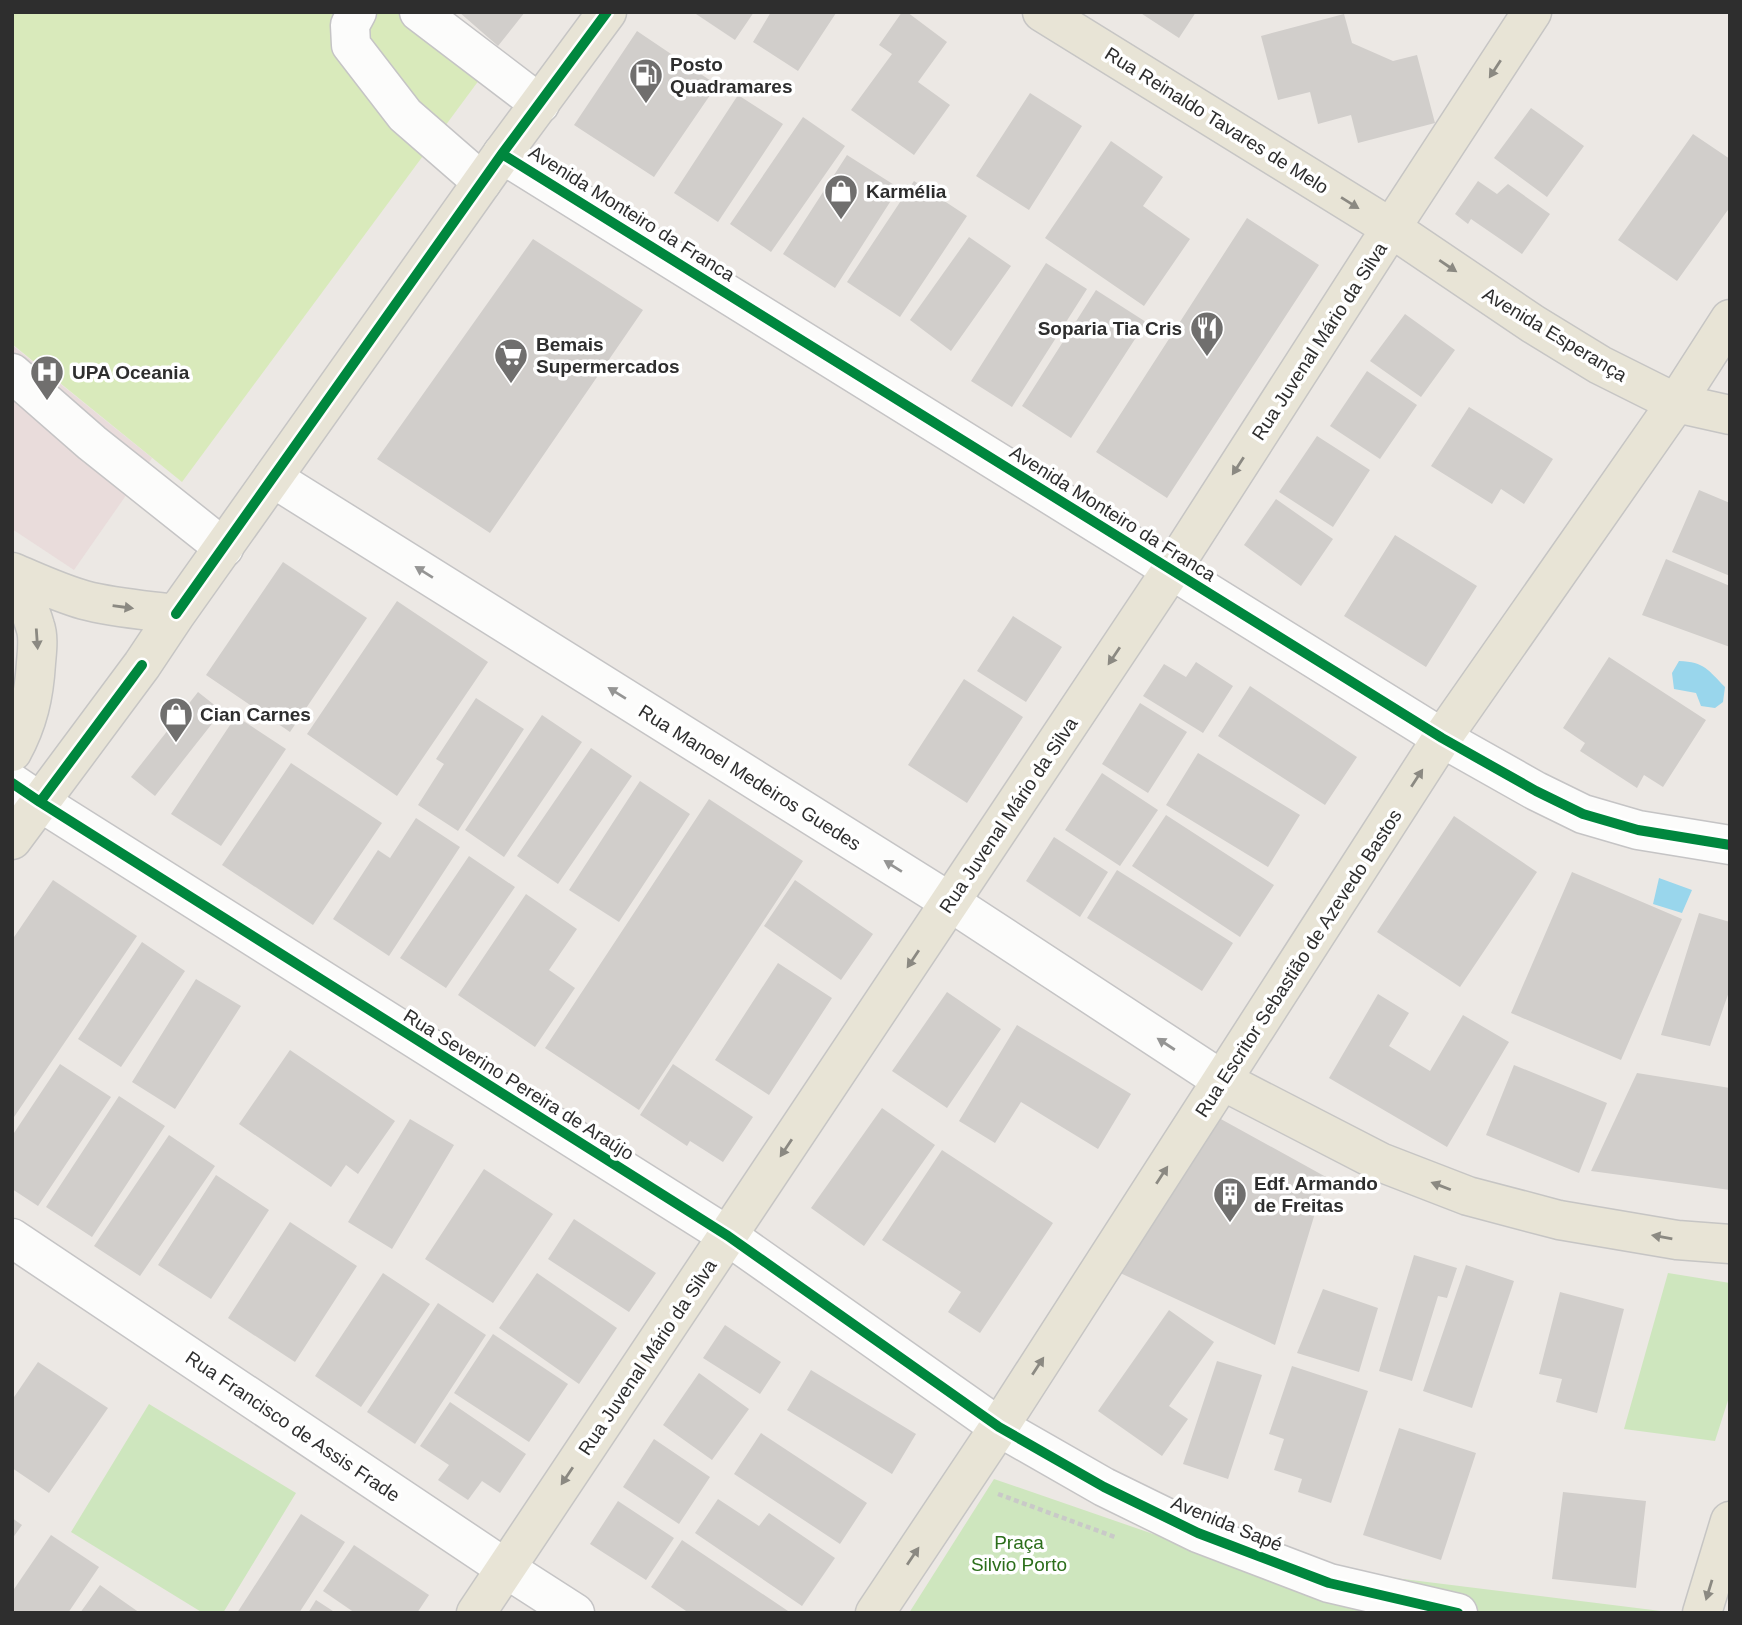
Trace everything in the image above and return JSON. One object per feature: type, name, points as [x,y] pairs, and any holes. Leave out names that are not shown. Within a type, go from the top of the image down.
[{"type":"main road","points":[[12,840],[26,792],[142,665],[492,168],[607,12]]},
{"type":"main road","name":"Rua Reinaldo Tavares de Melo","points":[[1042,12],[1391,228]]},
{"type":"main road","name":"Rua Juvenal Mário da Silva","points":[[476,1613],[1172,569],[1532,12]]},
{"type":"main road","name":"Avenida Esperança","points":[[1391,228],[1533,324],[1600,365],[1675,403],[1730,415]]},
{"type":"main road","name":"Rua Escritor Sebastião de Azevedo Bastos","points":[[875,1613],[1223,1082],[1442,738],[1675,403],[1730,319]]},
{"type":"main road","points":[[12,574],[84,600],[176,614]]},
{"type":"main road","points":[[12,574],[36,628],[37,650],[34,695],[12,752]]},
{"type":"main road","points":[[1223,1082],[1380,1162],[1468,1196],[1559,1220],[1677,1240],[1730,1244]]},
{"type":"main road","points":[[1702,1613],[1730,1521]]},
{"type":"street","name":"Avenida Monteiro da Franca","points":[[357,12],[350,25],[351,45],[405,115],[492,168],[1172,569],[1442,738],[1536,791],[1583,814],[1638,830],[1730,845]]},
{"type":"street","points":[[419,12],[540,104]]},
{"type":"street","points":[[12,373],[92,443],[224,548]]},
{"type":"street","name":"Rua Manoel Medeiros Guedes","points":[[273,478],[950,902],[1223,1082]]},
{"type":"street","name":"Rua Severino Pereira de Araújo","points":[[26,792],[728,1236],[999,1427]]},
{"type":"street","name":"Rua Francisco de Assis Frade","points":[[12,1238],[575,1613]]},
{"type":"street","name":"Avenida Sapé","points":[[999,1427],[1104,1487],[1198,1533],[1329,1583],[1458,1613]]},
{"type":"path","points":[[988,1490],[1118,1538]]},
{"type":"shaded area","name":"UPA Oceania","points":[[12,345],[152,458],[74,570],[12,529]]},
{"type":"green space","points":[[12,12],[411,12],[485,72],[182,482],[12,344]]},
{"type":"green space","points":[[1668,1273],[1730,1283],[1730,1394],[1715,1441],[1624,1429]]},
{"type":"green space","points":[[149,1404],[296,1493],[223,1613],[203,1613],[71,1532]]},
{"type":"green space","name":"Praça Silvio Porto","points":[[994,1479],[1217,1556],[1677,1613],[909,1613]]},
{"type":"water","points":[[1679,661],[1695,663],[1710,672],[1725,687],[1723,702],[1715,708],[1701,706],[1696,693],[1674,689],[1672,673]]},
{"type":"water","points":[[1659,878],[1692,890],[1682,913],[1653,904]]},
{"type":"building","points":[[459,12],[525,12],[498,46]]},
{"type":"building","points":[[693,12],[754,12],[735,40]]},
{"type":"building","points":[[771,12],[836,13],[798,71],[753,42]]},
{"type":"building","points":[[902,12],[907,12],[947,42],[918,82],[950,105],[914,155],[851,110],[892,54],[879,45]]},
{"type":"building","points":[[1139,12],[1196,12],[1179,38]]},
{"type":"building","points":[[1344,14],[1352,43],[1393,61],[1417,55],[1435,123],[1358,143],[1351,115],[1318,124],[1310,92],[1278,100],[1261,36]]},
{"type":"building","name":"Posto Quadramares","points":[[637,31],[717,85],[654,177],[574,125]]},
{"type":"building","points":[[1030,93],[1082,126],[1029,210],[976,176]]},
{"type":"building","points":[[738,95],[783,124],[718,222],[674,193]]},
{"type":"building","points":[[1531,108],[1584,146],[1547,197],[1494,158]]},
{"type":"building","points":[[803,117],[845,146],[771,252],[730,224]]},
{"type":"building","points":[[1693,134],[1730,159],[1730,207],[1677,281],[1618,240]]},
{"type":"building","points":[[1111,141],[1163,177],[1143,206],[1190,239],[1144,306],[1045,238]]},
{"type":"building","name":"Karmélia","points":[[847,155],[899,188],[835,288],[783,254]]},
{"type":"building","points":[[914,181],[967,216],[900,317],[847,282]]},
{"type":"building","points":[[1478,181],[1497,194],[1508,184],[1550,214],[1522,254],[1471,219],[1468,224],[1455,214]]},
{"type":"building","name":"Soparia Tia Cris","points":[[1247,218],[1319,265],[1167,498],[1096,452]]},
{"type":"building","points":[[969,237],[1011,266],[951,351],[910,320]]},
{"type":"building","name":"Bemais Supermercados","points":[[533,239],[643,310],[490,533],[377,459]]},
{"type":"building","points":[[1046,263],[1087,289],[1012,407],[971,381]]},
{"type":"building","points":[[1096,290],[1146,322],[1071,438],[1022,406]]},
{"type":"building","points":[[1405,314],[1455,350],[1421,397],[1370,361]]},
{"type":"building","points":[[1367,371],[1417,405],[1380,459],[1330,426]]},
{"type":"building","points":[[1469,407],[1553,459],[1524,504],[1501,489],[1492,504],[1431,466]]},
{"type":"building","points":[[1317,436],[1370,470],[1333,527],[1279,492]]},
{"type":"building","points":[[1699,490],[1730,503],[1730,576],[1672,552]]},
{"type":"building","points":[[1276,499],[1333,539],[1301,586],[1244,545]]},
{"type":"building","points":[[1395,535],[1477,586],[1426,667],[1344,616]]},
{"type":"building","points":[[1666,559],[1730,586],[1730,647],[1642,615]]},
{"type":"building","points":[[283,562],[367,618],[290,732],[206,675]]},
{"type":"building","points":[[397,601],[488,662],[397,796],[307,734]]},
{"type":"building","points":[[1013,616],[1062,647],[1026,702],[977,671]]},
{"type":"building","points":[[1609,657],[1706,720],[1663,787],[1644,775],[1637,788],[1580,751],[1585,743],[1563,728]]},
{"type":"building","points":[[1196,662],[1233,686],[1203,733],[1143,696],[1164,664],[1186,677]]},
{"type":"building","points":[[964,679],[1023,717],[967,803],[908,765]]},
{"type":"building","points":[[1250,686],[1357,757],[1325,805],[1218,736]]},
{"type":"building","name":"Cian Carnes","points":[[198,692],[222,711],[155,796],[131,777]]},
{"type":"building","points":[[476,698],[524,729],[458,831],[418,805],[444,764],[436,759]]},
{"type":"building","points":[[1140,703],[1187,732],[1148,793],[1102,764]]},
{"type":"building","points":[[542,715],[582,742],[504,857],[465,830]]},
{"type":"building","points":[[236,716],[286,749],[221,846],[171,814]]},
{"type":"building","points":[[591,748],[632,776],[558,884],[517,856]]},
{"type":"building","points":[[1198,753],[1300,815],[1268,867],[1166,805]]},
{"type":"building","points":[[291,763],[382,823],[313,925],[222,865]]},
{"type":"building","points":[[1102,773],[1158,810],[1120,866],[1065,830]]},
{"type":"building","points":[[640,781],[690,814],[619,922],[569,890]]},
{"type":"building","points":[[709,799],[803,861],[639,1110],[545,1048]]},
{"type":"building","points":[[1166,815],[1274,885],[1240,937],[1132,866]]},
{"type":"building","points":[[1454,816],[1537,872],[1460,987],[1377,932]]},
{"type":"building","points":[[416,818],[460,847],[389,956],[333,919],[378,850],[390,858]]},
{"type":"building","points":[[1054,837],[1108,872],[1080,917],[1026,881]]},
{"type":"building","points":[[469,856],[515,887],[446,988],[400,958]]},
{"type":"building","points":[[1117,870],[1233,943],[1202,991],[1087,918]]},
{"type":"building","points":[[1572,872],[1682,919],[1621,1060],[1511,1013]]},
{"type":"building","points":[[53,880],[137,936],[12,1120],[12,940]]},
{"type":"building","points":[[795,880],[873,934],[841,980],[764,926]]},
{"type":"building","points":[[526,894],[577,929],[549,970],[575,988],[535,1047],[458,995]]},
{"type":"building","points":[[1699,913],[1730,922],[1730,989],[1710,1046],[1661,1035]]},
{"type":"building","points":[[142,942],[185,971],[121,1067],[78,1039]]},
{"type":"building","points":[[778,963],[832,998],[769,1095],[715,1060]]},
{"type":"building","points":[[196,979],[241,1006],[175,1109],[132,1082]]},
{"type":"building","points":[[947,992],[1001,1029],[947,1108],[892,1071]]},
{"type":"building","points":[[1378,994],[1409,1013],[1389,1046],[1430,1071],[1463,1015],[1509,1042],[1447,1147],[1329,1078]]},
{"type":"building","points":[[1017,1025],[1131,1094],[1098,1149],[1021,1102],[995,1143],[959,1121]]},
{"type":"building","points":[[290,1050],[395,1121],[358,1174],[346,1165],[331,1187],[239,1124]]},
{"type":"building","points":[[60,1064],[111,1097],[38,1206],[12,1189],[12,1136]]},
{"type":"building","points":[[673,1064],[753,1117],[723,1162],[690,1141],[687,1146],[640,1115]]},
{"type":"building","points":[[1514,1065],[1607,1103],[1579,1173],[1486,1135]]},
{"type":"building","points":[[1637,1073],[1730,1088],[1730,1190],[1591,1171]]},
{"type":"building","points":[[119,1096],[165,1126],[92,1237],[46,1207]]},
{"type":"building","points":[[882,1108],[935,1145],[864,1246],[811,1208]]},
{"type":"building","name":"Edf. Armando de Freitas","points":[[1219,1118],[1326,1177],[1275,1345],[1118,1272]]},
{"type":"building","points":[[410,1119],[454,1145],[392,1249],[348,1222]]},
{"type":"building","points":[[169,1135],[215,1166],[140,1276],[94,1246]]},
{"type":"building","points":[[942,1150],[1053,1223],[980,1333],[948,1312],[961,1292],[882,1240]]},
{"type":"building","points":[[484,1169],[553,1214],[493,1303],[425,1259]]},
{"type":"building","points":[[216,1175],[269,1210],[211,1299],[158,1265]]},
{"type":"building","points":[[574,1219],[656,1273],[629,1312],[548,1259]]},
{"type":"building","points":[[290,1222],[357,1266],[295,1362],[228,1318]]},
{"type":"building","points":[[1414,1255],[1457,1268],[1447,1298],[1438,1296],[1412,1381],[1379,1371]]},
{"type":"building","points":[[1466,1265],[1514,1281],[1472,1408],[1423,1391]]},
{"type":"building","points":[[383,1273],[430,1304],[361,1407],[315,1376]]},
{"type":"building","points":[[537,1273],[617,1328],[579,1384],[499,1328]]},
{"type":"building","points":[[1323,1289],[1378,1308],[1359,1372],[1297,1353]]},
{"type":"building","points":[[1560,1292],[1624,1309],[1597,1413],[1556,1402],[1562,1379],[1539,1374]]},
{"type":"building","points":[[438,1303],[486,1335],[415,1444],[367,1412]]},
{"type":"building","points":[[1169,1310],[1214,1342],[1169,1406],[1188,1419],[1162,1456],[1098,1411]]},
{"type":"building","points":[[725,1325],[781,1362],[760,1394],[703,1358]]},
{"type":"building","points":[[493,1334],[568,1384],[529,1442],[454,1393]]},
{"type":"building","points":[[1217,1361],[1262,1375],[1228,1479],[1183,1464]]},
{"type":"building","points":[[38,1362],[108,1408],[49,1493],[12,1468],[12,1400]]},
{"type":"building","points":[[1292,1366],[1368,1391],[1331,1503],[1298,1492],[1302,1479],[1274,1470],[1284,1439],[1269,1434]]},
{"type":"building","points":[[811,1370],[916,1434],[892,1474],[787,1410]]},
{"type":"building","points":[[699,1373],[749,1409],[712,1460],[663,1425]]},
{"type":"building","points":[[450,1402],[526,1454],[500,1493],[482,1481],[468,1500],[438,1480],[449,1465],[420,1446]]},
{"type":"building","points":[[1399,1428],[1476,1453],[1441,1560],[1363,1535]]},
{"type":"building","points":[[761,1433],[867,1503],[840,1544],[734,1474]]},
{"type":"building","points":[[654,1439],[710,1477],[679,1524],[623,1487]]},
{"type":"building","points":[[1563,1492],[1646,1501],[1636,1588],[1552,1579]]},
{"type":"building","points":[[718,1499],[759,1526],[769,1513],[835,1558],[802,1606],[695,1533]]},
{"type":"building","points":[[618,1501],[674,1538],[646,1580],[590,1544]]},
{"type":"building","points":[[301,1514],[345,1542],[299,1613],[237,1613]]},
{"type":"building","points":[[12,1518],[22,1525],[12,1539]]},
{"type":"building","points":[[51,1535],[99,1567],[68,1613],[12,1613],[12,1592]]},
{"type":"building","points":[[682,1540],[791,1613],[689,1613],[651,1587]]},
{"type":"building","points":[[354,1545],[429,1595],[417,1613],[355,1613],[323,1591]]},
{"type":"building","points":[[100,1585],[140,1613],[80,1613]]},
{"type":"building","points":[[316,1600],[336,1613],[308,1613]]},
{"type":"cycle path","points":[[176,614],[502,154],[607,12]]},
{"type":"cycle path","points":[[502,154],[1442,738],[1536,791],[1583,814],[1638,830],[1730,845]]},
{"type":"cycle path","points":[[40,802],[142,665]]},
{"type":"cycle path","points":[[12,783],[728,1236],[999,1427],[1104,1487],[1198,1533],[1329,1583],[1458,1613]]},
{"type":"place","name":"Posto Quadramares","points":[[646,105]]},
{"type":"place","name":"Karmélia","points":[[841,221]]},
{"type":"place","name":"Soparia Tia Cris","points":[[1207,358]]},
{"type":"place","name":"Bemais Supermercados","points":[[511,385]]},
{"type":"place","name":"UPA Oceania","points":[[47,402]]},
{"type":"place","name":"Cian Carnes","points":[[176,744]]},
{"type":"place","name":"Edf. Armando de Freitas","points":[[1230,1224]]}]
